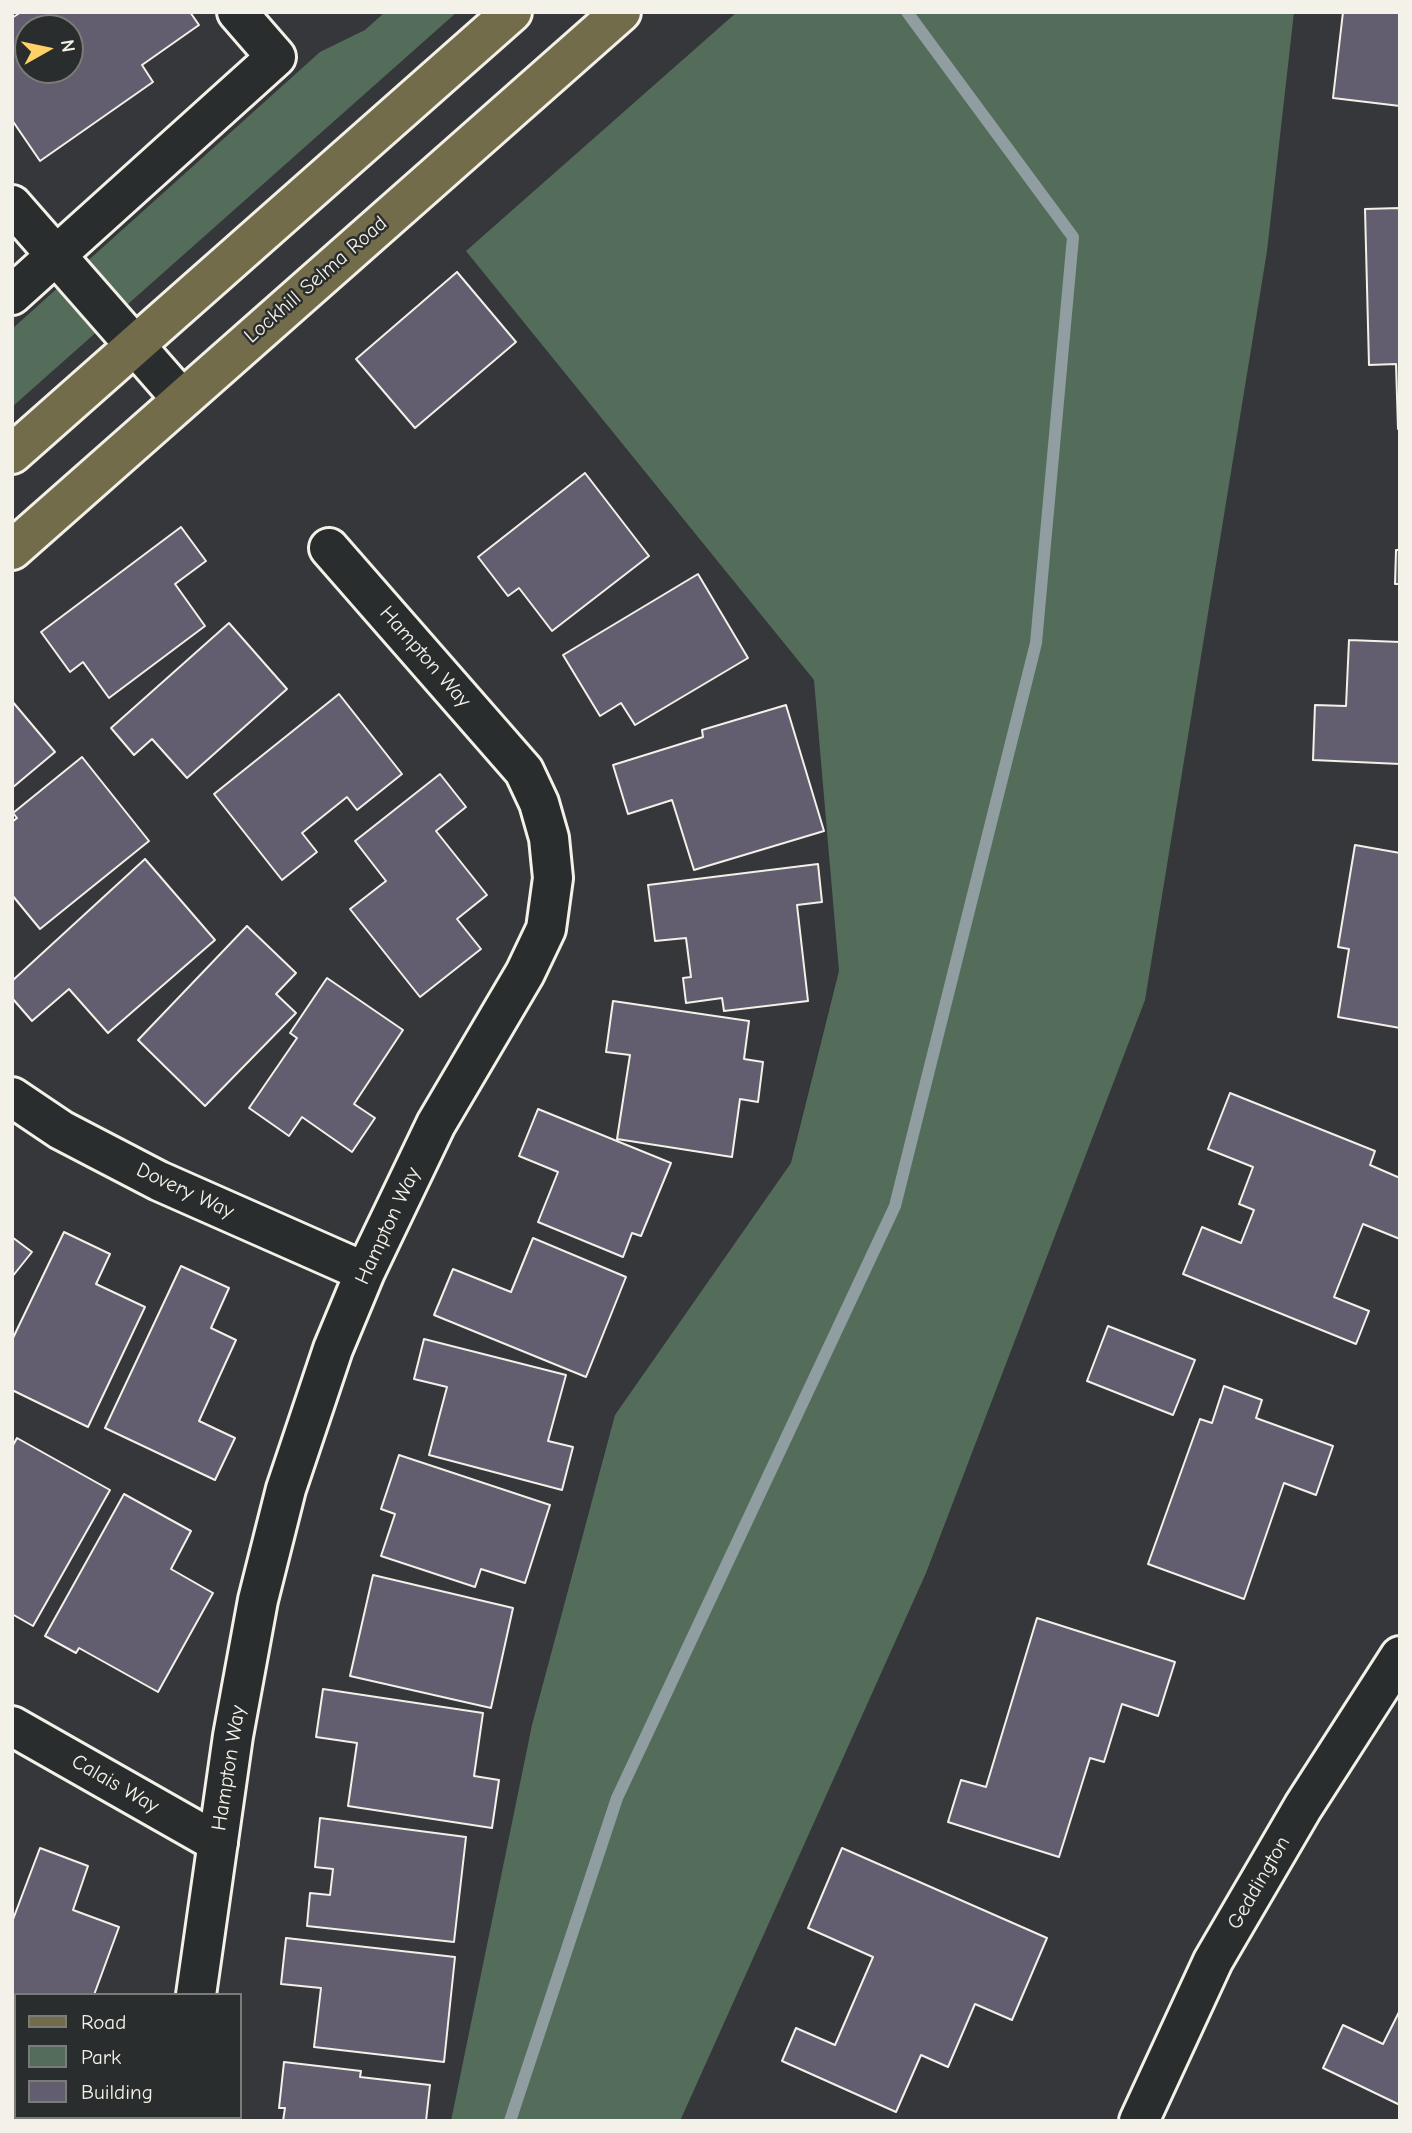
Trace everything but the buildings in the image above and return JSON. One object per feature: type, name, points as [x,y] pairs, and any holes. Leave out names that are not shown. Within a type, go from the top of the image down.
[{"type":"main road","points":[[12,454],[512,12]]},
{"type":"main road","name":"Lockhill Selma Road","points":[[12,550],[621,12]]},
{"type":"street","points":[[12,295],[276,57],[237,12]]},
{"type":"street","points":[[12,205],[181,398]]},
{"type":"street","name":"Hampton Way","points":[[196,1993],[233,1736],[261,1587],[286,1489],[333,1349],[365,1272],[436,1124],[525,973],[546,929],[553,878],[549,838],[540,803],[524,771],[329,548]]},
{"type":"street","name":"Dovery Way","points":[[12,1097],[61,1130],[159,1181],[365,1272]]},
{"type":"street","name":"Geddington","points":[[1139,2121],[1213,1961],[1303,1807],[1400,1656]]},
{"type":"street","name":"Calais Way","points":[[12,1726],[218,1843]]},
{"type":"green space","points":[[385,12],[457,12],[12,407],[12,329],[320,52],[365,30]]},
{"type":"green space","points":[[737,12],[1294,12],[1267,251],[1145,1000],[926,1573],[680,2121],[451,2121],[532,1725],[615,1415],[791,1163],[839,971],[814,680],[466,251]]},
{"type":"waterway","points":[[510,2121],[617,1798],[895,1206],[1036,643],[1073,237],[907,12]]}]
